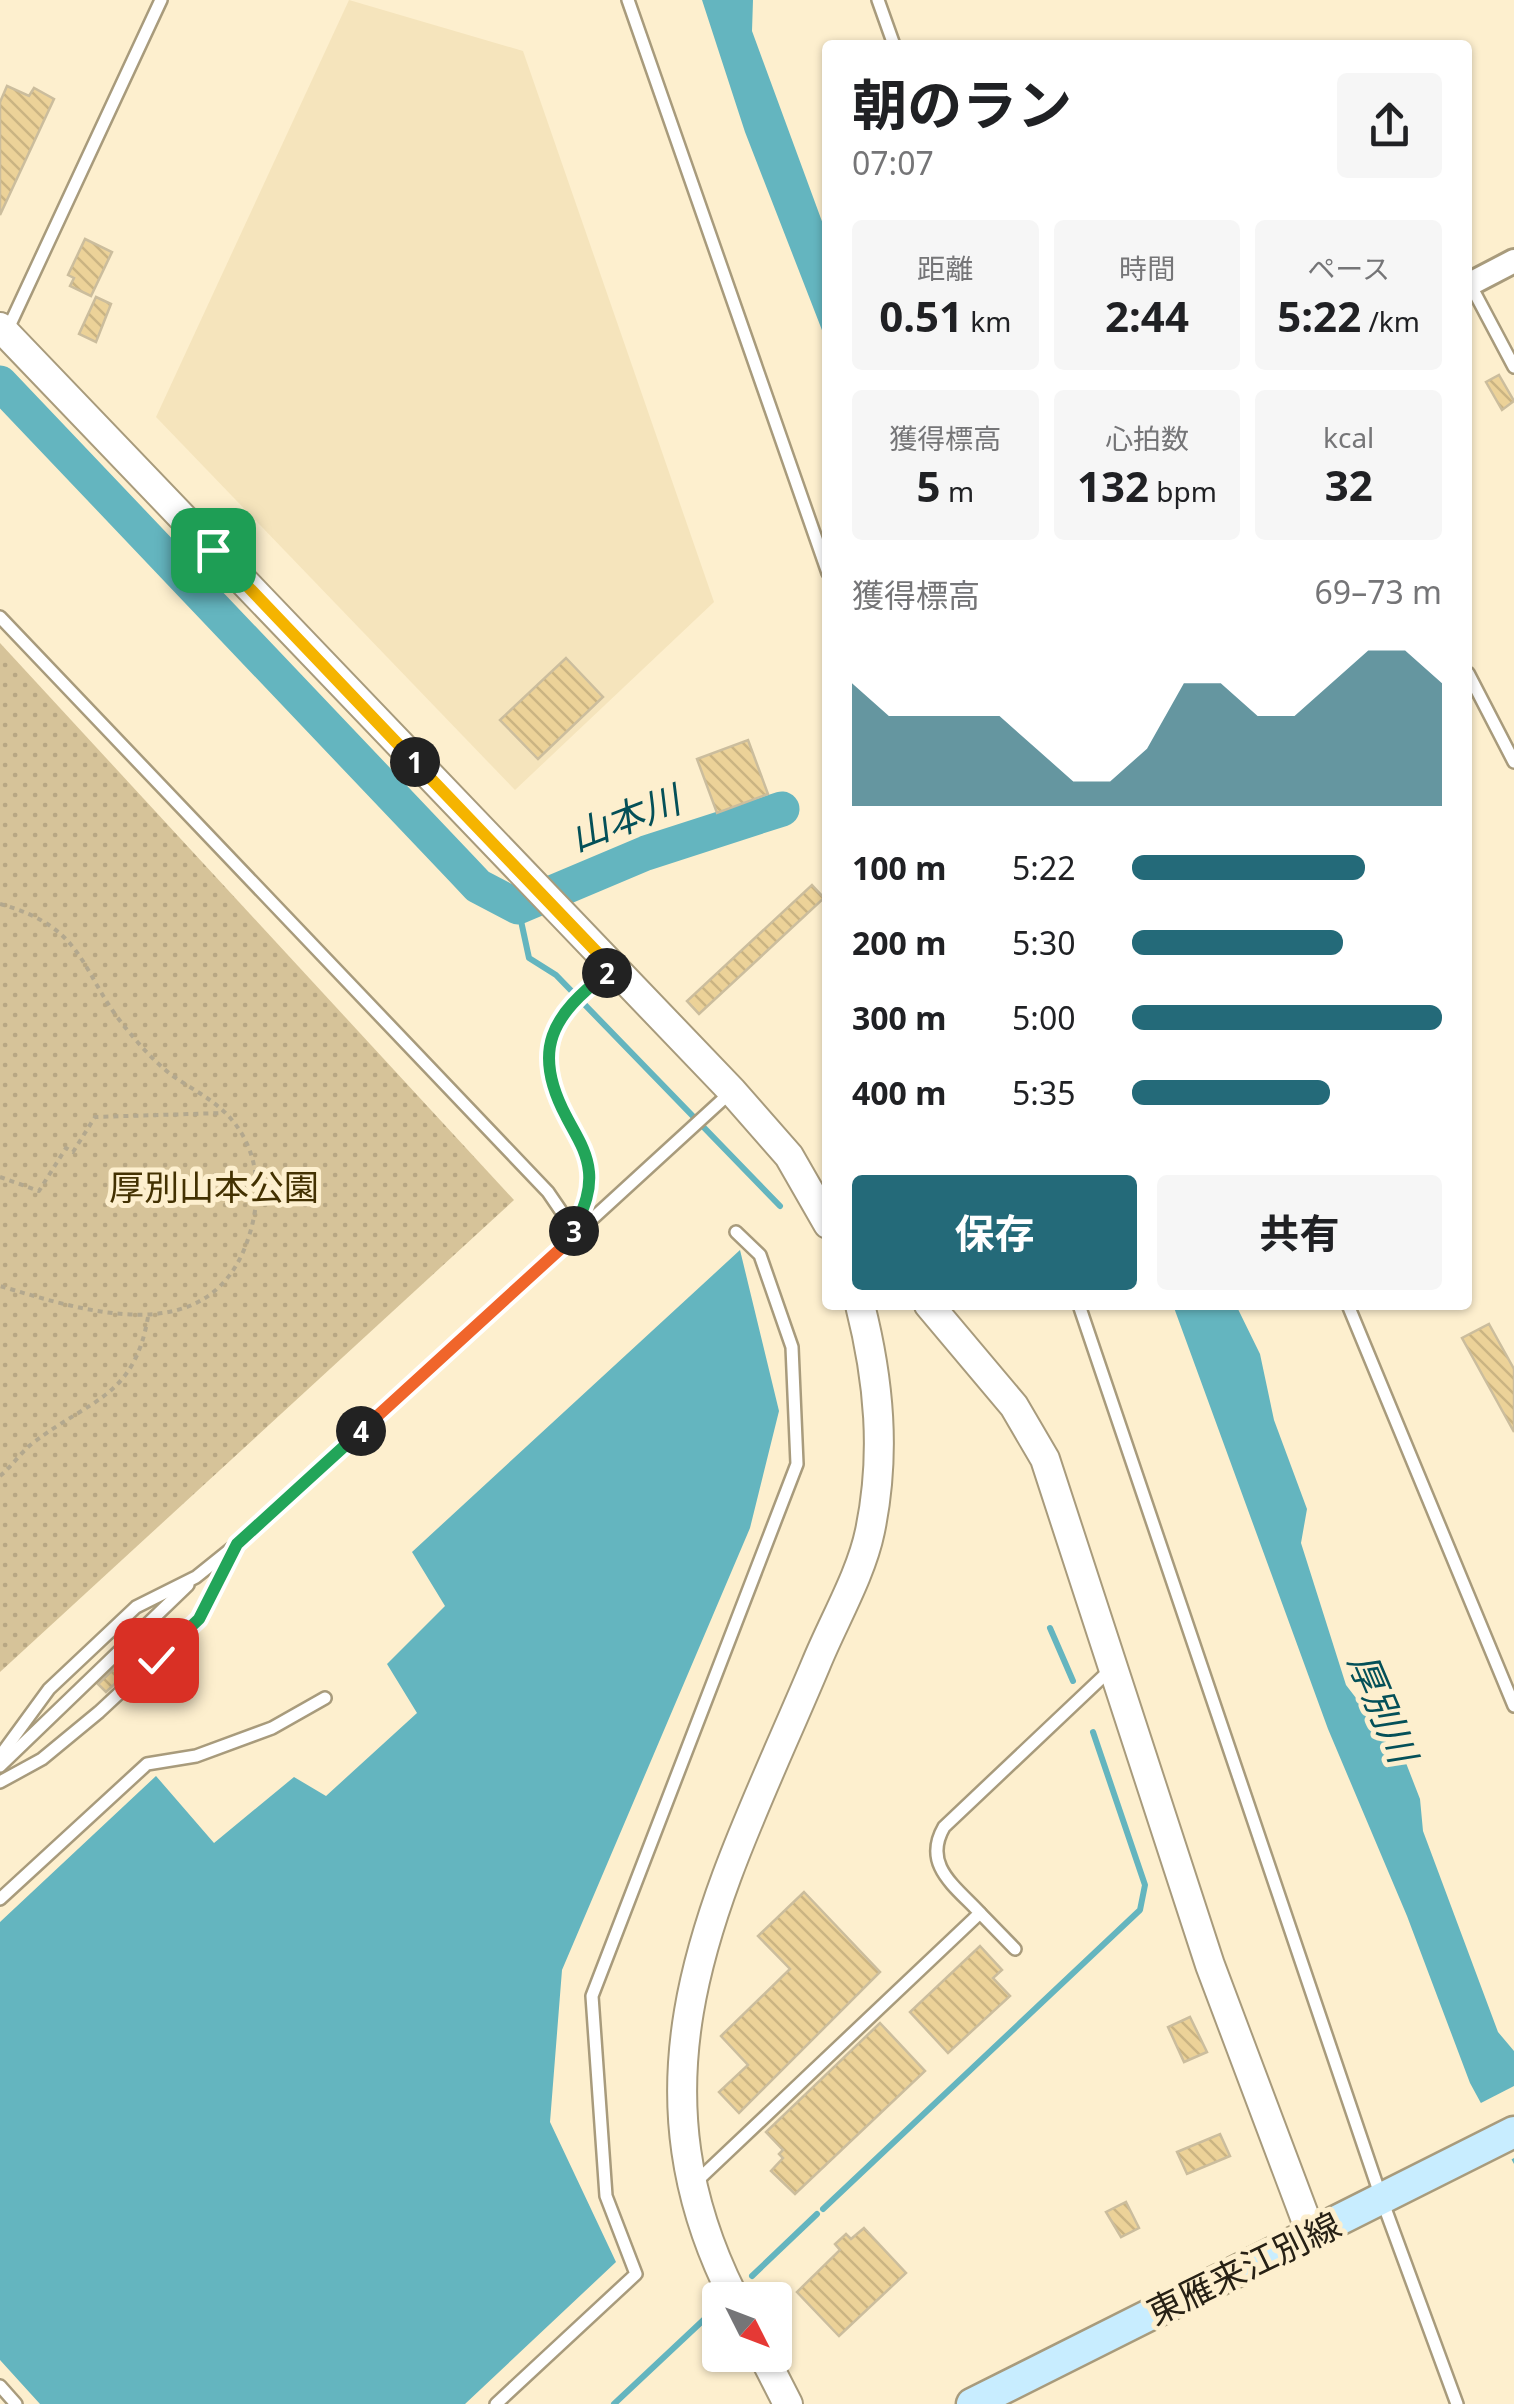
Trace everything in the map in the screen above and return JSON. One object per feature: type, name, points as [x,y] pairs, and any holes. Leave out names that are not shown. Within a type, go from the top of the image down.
[{"type":"main road","name":"東雁来江別線","points":[[972,2404],[1514,2132]]},
{"type":"street","points":[[1472,282],[1514,261]]},
{"type":"street","points":[[3,330],[564,917],[602,976],[721,1099],[789,1156],[822,1214]]},
{"type":"street","points":[[727,2282],[698,2218],[684,2136],[680,2059],[690,1996],[711,1914],[870,1533],[880,1407],[861,1310]]},
{"type":"street","points":[[934,1310],[1014,1406],[1045,1459],[1210,1964],[1312,2236]]},
{"type":"street","points":[[772,2372],[788,2404]]},
{"type":"lane","points":[[3,330],[161,0]]},
{"type":"lane","points":[[628,0],[822,556]]},
{"type":"lane","points":[[878,0],[892,40]]},
{"type":"lane","points":[[1472,289],[1514,366]]},
{"type":"lane","points":[[0,617],[548,1192],[564,1214],[569,1241]]},
{"type":"lane","points":[[1472,680],[1514,762]]},
{"type":"lane","points":[[569,1241],[586,1202],[589,1168],[546,1065],[549,1044],[561,1016],[602,976]]},
{"type":"lane","points":[[0,1766],[196,1577],[237,1544],[721,1099]]},
{"type":"lane","points":[[496,2404],[636,2274],[606,2196],[592,1996],[797,1464],[792,1347],[760,1255],[736,1232]]},
{"type":"lane","points":[[1081,1310],[1395,2193],[1457,2404]]},
{"type":"lane","points":[[1350,1310],[1514,1706]]},
{"type":"lane","points":[[0,1782],[42,1759],[199,1619],[237,1544]]},
{"type":"lane","points":[[0,1756],[49,1689],[136,1607],[196,1577]]},
{"type":"lane","points":[[1015,1948],[938,1868],[935,1843],[944,1828],[1113,1667]]},
{"type":"lane","points":[[0,1899],[147,1764],[196,1756],[272,1728],[325,1698]]},
{"type":"lane","points":[[692,2186],[980,1913]]},
{"type":"lane","points":[[0,2386],[16,2404]]},
{"type":"path","points":[[0,904],[21,910],[64,935],[127,1030],[173,1076],[225,1111],[251,1153],[258,1184],[256,1217],[244,1253],[200,1298],[148,1317],[102,1314],[0,1286]]},
{"type":"path","points":[[0,1177],[38,1191],[66,1148],[73,1152],[95,1117],[219,1116],[225,1111]]},
{"type":"path","points":[[0,1476],[32,1444],[118,1388],[133,1368],[148,1317]]},
{"type":"shaded area","points":[[349,0],[523,51],[714,602],[515,790],[156,417]]},
{"type":"green space","name":"厚別山本公園","points":[[0,643],[514,1200],[0,1672]]},
{"type":"water","points":[[702,0],[753,0],[752,31],[822,221],[822,330],[745,132]]},
{"type":"water","points":[[740,1250],[779,1411],[750,1528],[562,1970],[550,2122],[616,2262],[465,2404],[40,2404],[0,2360],[0,1922],[156,1776],[214,1843],[294,1777],[326,1796],[417,1713],[387,1664],[445,1606],[412,1552]]},
{"type":"water","points":[[1175,1310],[1238,1310],[1260,1354],[1274,1420],[1307,1509],[1301,1543],[1346,1685],[1406,1763],[1420,1799],[1423,1831],[1498,2032],[1514,2051],[1514,2164],[1470,2083],[1407,1916],[1328,1729]]},
{"type":"pier","points":[[1514,2086],[1514,2158],[1507,2162],[1477,2105]]},
{"type":"building","points":[[7,86],[29,96],[34,88],[54,99],[0,215],[0,102]]},
{"type":"building","points":[[85,239],[112,252],[91,296],[70,286],[74,278],[68,275]]},
{"type":"building","points":[[96,297],[111,304],[96,342],[79,334]]},
{"type":"building","points":[[1499,375],[1514,401],[1502,410],[1486,382]]},
{"type":"building","points":[[566,658],[603,697],[538,759],[500,720]]},
{"type":"building","points":[[748,740],[768,794],[717,813],[697,759]]},
{"type":"building","points":[[812,885],[822,896],[699,1014],[687,1001]]},
{"type":"building","points":[[1489,1324],[1514,1369],[1514,1432],[1462,1338]]},
{"type":"building","points":[[135,1649],[144,1657],[106,1692],[98,1684]]},
{"type":"building","points":[[804,1892],[880,1972],[739,2113],[719,2092],[748,2065],[721,2036],[790,1969],[758,1936]]},
{"type":"building","points":[[980,1946],[1002,1970],[993,1978],[1010,1996],[948,2053],[910,2012]]},
{"type":"building","points":[[1190,2017],[1207,2052],[1184,2062],[1168,2027]]},
{"type":"building","points":[[880,2023],[925,2071],[795,2194],[771,2171],[783,2158],[779,2154],[783,2150],[766,2132]]},
{"type":"building","points":[[1220,2134],[1230,2156],[1187,2174],[1177,2152]]},
{"type":"building","points":[[1126,2202],[1139,2228],[1121,2237],[1106,2212]]},
{"type":"building","points":[[864,2228],[906,2273],[839,2336],[797,2292],[840,2250],[835,2244],[846,2234],[851,2239]]},
{"type":"waterway","name":"山本川","points":[[0,383],[478,886],[518,907],[646,853],[782,809]]},
{"type":"waterway","points":[[518,907],[529,958],[556,975],[780,1206]]},
{"type":"waterway","points":[[1050,1628],[1073,1681]]},
{"type":"waterway","points":[[823,2209],[1140,1910],[1145,1885],[1093,1732]]},
{"type":"waterway","points":[[752,2276],[817,2214]]},
{"type":"waterway","points":[[614,2404],[702,2321]]},
{"type":"route","points":[[156,1660],[199,1619],[237,1544],[569,1241],[586,1202],[589,1168],[584,1148],[552,1089],[546,1065],[549,1044],[561,1016],[612,968],[213,550]]},
{"type":"water label","name":"厚別川","points":[[1382,1708]]}]
